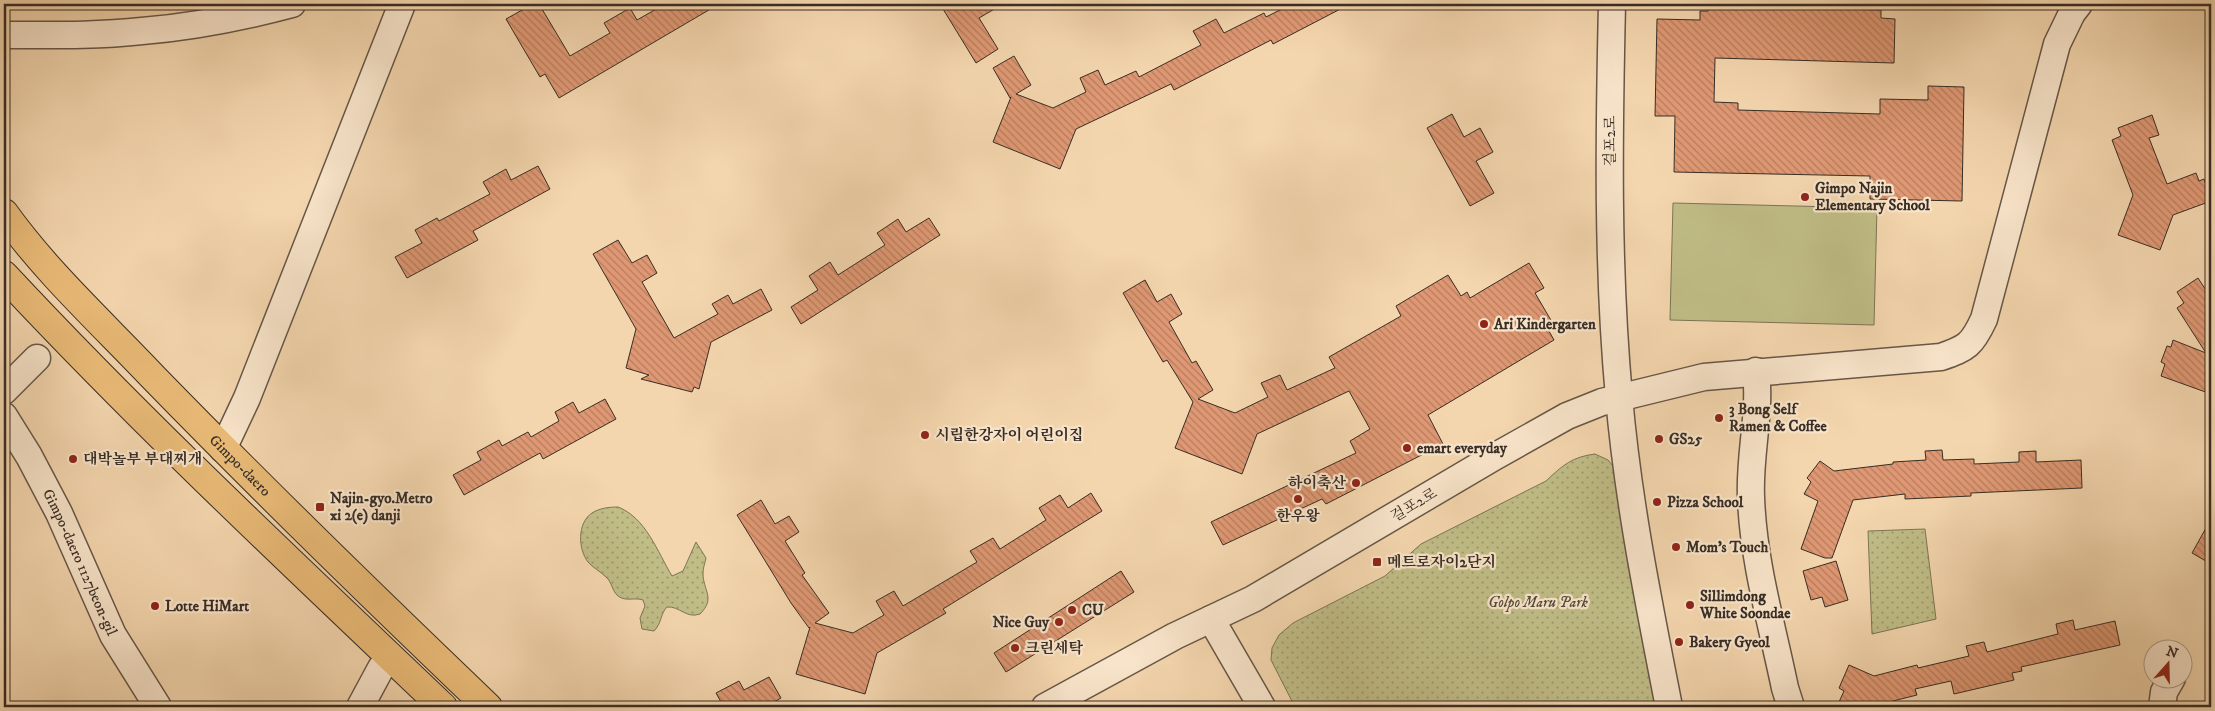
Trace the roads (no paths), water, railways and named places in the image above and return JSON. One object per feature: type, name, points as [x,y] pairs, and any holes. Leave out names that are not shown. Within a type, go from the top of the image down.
[{"type":"main road","name":"Gimpo-daero","points":[[4,213],[22,238],[61,281],[223,449],[333,559],[488,707]]},
{"type":"main road","points":[[4,275],[57,332],[261,534],[443,707]]},
{"type":"street","points":[[4,34],[140,32],[248,15],[292,4]]},
{"type":"street","points":[[223,449],[247,398],[402,4]]},
{"type":"street","name":"걸포2로","points":[[1612,4],[1609,152],[1611,260],[1620,404],[1640,555],[1669,707]]},
{"type":"street","points":[[1757,377],[1940,357],[1962,350],[1975,338],[1984,319],[2057,44],[2072,13],[2079,4]]},
{"type":"street","points":[[1757,377],[1962,366],[1979,358],[1992,340],[2065,69],[2079,32],[2090,10],[2099,4]]},
{"type":"street","points":[[4,391],[37,358]]},
{"type":"street","points":[[1757,377],[1751,494],[1753,537],[1785,688],[1791,707]]},
{"type":"street","name":"걸포2로","points":[[1045,707],[1216,626],[1262,611],[1416,516],[1574,426],[1620,404],[1757,377]]},
{"type":"street","name":"Gimpo-daero 1127beon-gil","points":[[4,416],[29,456],[59,513],[113,635],[158,707]]},
{"type":"street","points":[[1216,626],[1262,707]]},
{"type":"street","name":"걸포2로","points":[[1071,707],[1184,648],[1216,626]]},
{"type":"street","points":[[360,707],[381,668]]},
{"type":"street","points":[[2162,707],[2166,688]]},
{"type":"place","name":"Gimpo Najin Elementary School","points":[[1805,197]]},
{"type":"place","name":"Ari Kindergarten","points":[[1484,324]]},
{"type":"place","name":"3 Bong Self Ramen & Coffee","points":[[1719,418]]},
{"type":"place","name":"시립한강자이 어린이집","points":[[925,435]]},
{"type":"place","name":"GS25","points":[[1659,439]]},
{"type":"place","name":"emart everyday","points":[[1407,448]]},
{"type":"place","name":"대박놀부 부대찌개","points":[[73,459]]},
{"type":"place","name":"하이축산","points":[[1356,483]]},
{"type":"place","name":"한우왕","points":[[1298,499]]},
{"type":"place","name":"Pizza School","points":[[1657,502]]},
{"type":"place","name":"Najin-gyo.Metro xi 2(e) danji","points":[[320,507]]},
{"type":"place","name":"Mom's Touch","points":[[1676,547]]},
{"type":"place","name":"메트로자이2단지","points":[[1377,562]]},
{"type":"place","name":"Sillimdong White Soondae","points":[[1690,605]]},
{"type":"place","name":"Lotte HiMart","points":[[155,606]]},
{"type":"place","name":"CU","points":[[1072,610]]},
{"type":"place","name":"Nice Guy","points":[[1059,622]]},
{"type":"place","name":"Bakery Gyeol","points":[[1679,642]]},
{"type":"place","name":"크린세탁","points":[[1015,648]]},
{"type":"park label","name":"Golpo Maru Park","points":[[1538,602]]}]
